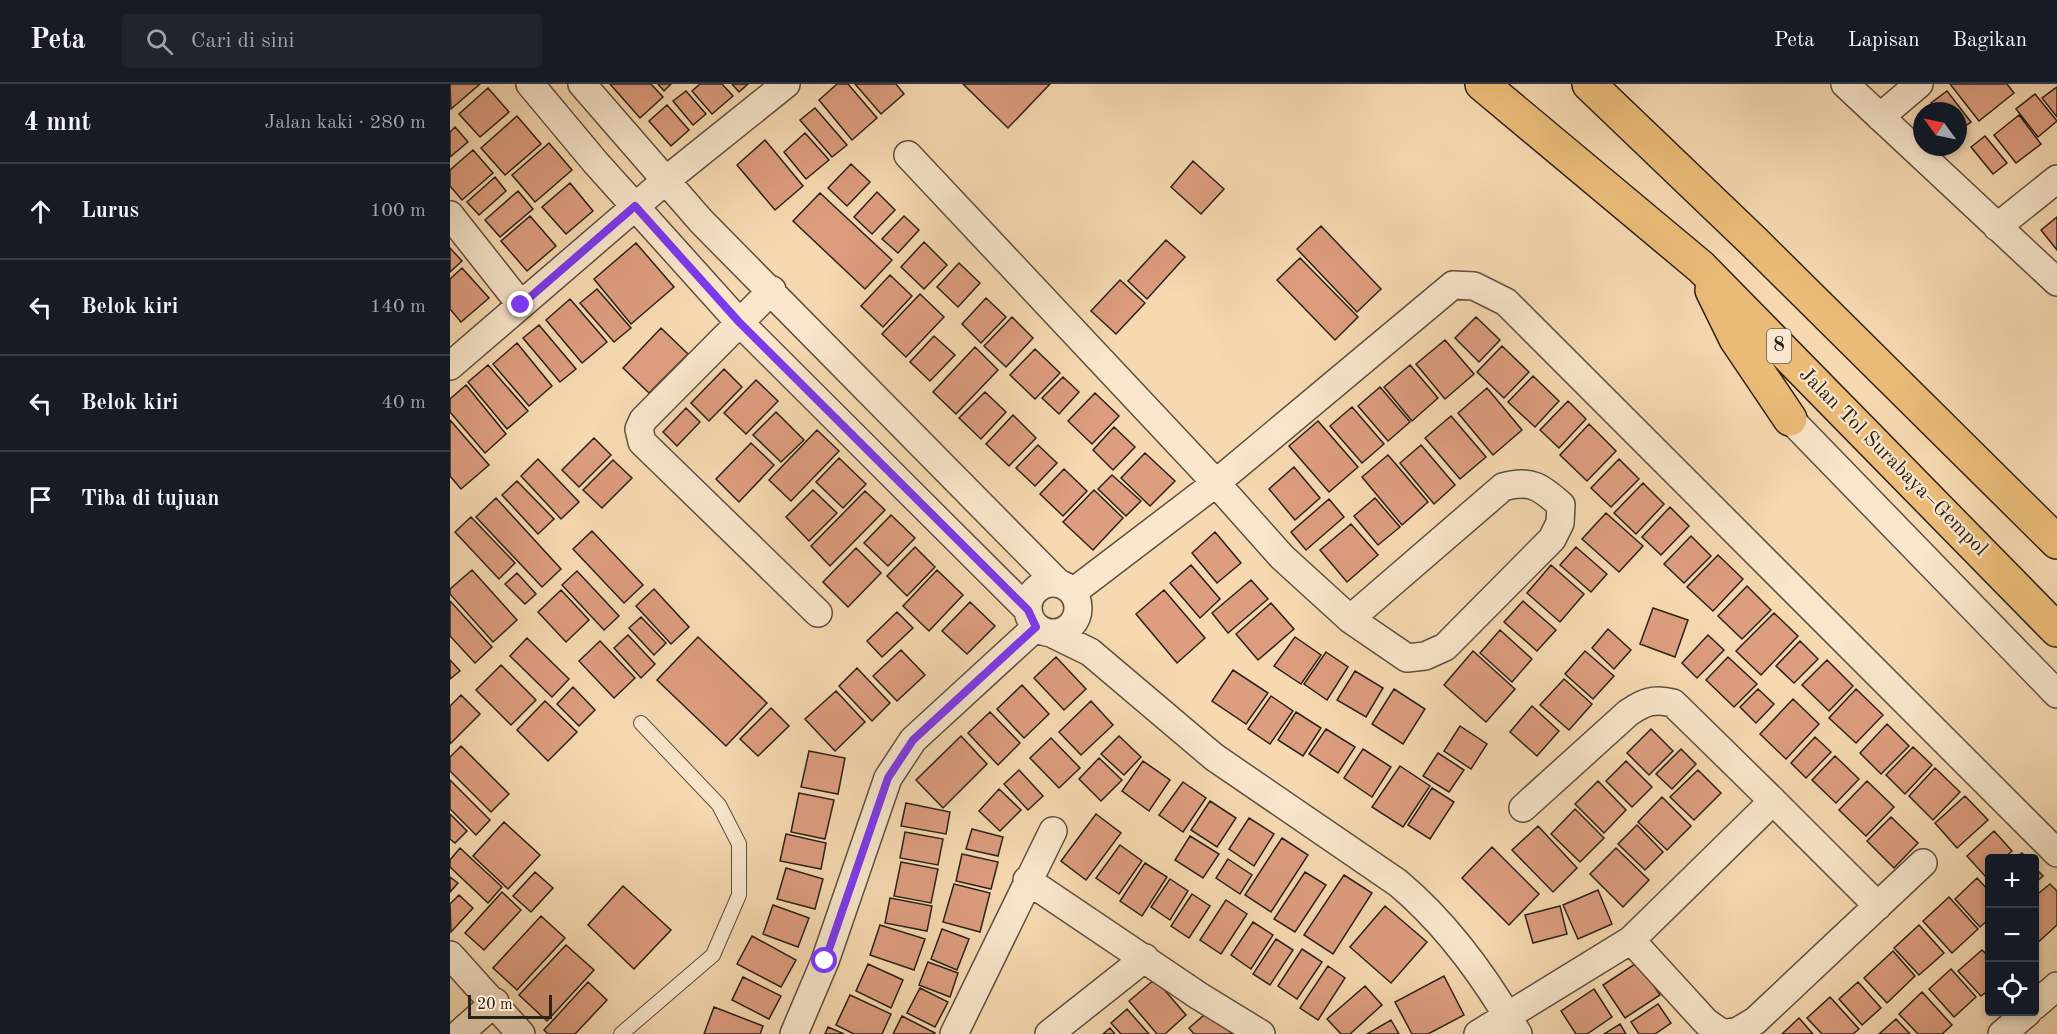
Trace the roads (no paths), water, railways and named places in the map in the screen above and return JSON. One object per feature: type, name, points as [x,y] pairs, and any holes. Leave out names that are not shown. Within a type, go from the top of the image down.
[{"type":"highway","name":"Jalan Tol Surabaya–Gempol","points":[[1482,84],[1701,267],[2057,630]]},
{"type":"highway","points":[[1589,84],[1753,241],[2057,542]]},
{"type":"highway","points":[[1701,267],[1736,339],[1790,419]]},
{"type":"street","points":[[530,84],[739,322],[1039,624],[1090,652],[1156,711],[1214,757],[1398,883],[1426,907],[1452,935],[1513,1025]]},
{"type":"street","points":[[582,84],[701,221],[772,290],[1070,595],[1090,652]]},
{"type":"street","points":[[450,366],[635,206],[786,84]]},
{"type":"street","points":[[1845,84],[2057,282]]},
{"type":"street","points":[[1880,117],[1919,84]]},
{"type":"street","points":[[908,155],[1216,483],[1282,557],[1350,619],[1407,658],[1425,656],[1445,647],[1552,539],[1560,523],[1561,505],[1544,489],[1521,482],[1503,488],[1350,619]]},
{"type":"street","points":[[1997,227],[2057,179]]},
{"type":"street","points":[[450,215],[521,305]]},
{"type":"street","points":[[1070,595],[1216,483],[1453,285],[1474,286],[1506,302],[2057,853]]},
{"type":"street","points":[[772,290],[643,420],[639,429],[642,442],[818,613]]},
{"type":"street","points":[[1790,419],[2057,694]]},
{"type":"street","points":[[1039,624],[1029,601],[1040,586],[1070,595]]},
{"type":"street","points":[[794,1034],[825,961],[888,778],[913,740],[1039,624],[1071,627],[1070,595]]},
{"type":"street","points":[[1523,808],[1641,704],[1656,699],[1673,703],[1878,906]]},
{"type":"street","points":[[1478,1034],[1513,1025],[1631,940],[1773,801]]},
{"type":"street","points":[[954,1034],[1027,880],[1053,831]]},
{"type":"street","points":[[1631,940],[1706,1022],[1723,1034],[1738,1030],[1755,1021],[1923,863]]},
{"type":"street","points":[[1027,880],[1261,1034]]},
{"type":"street","points":[[450,955],[495,1002],[521,1034]]},
{"type":"street","points":[[1049,1034],[1145,958]]},
{"type":"street","points":[[2039,1002],[2057,986]]},
{"type":"street","points":[[459,1034],[495,1002]]},
{"type":"street","points":[[2002,1034],[2022,1016]]},
{"type":"lane","points":[[621,1034],[713,955],[739,895],[739,844],[719,805],[641,723]]}]
